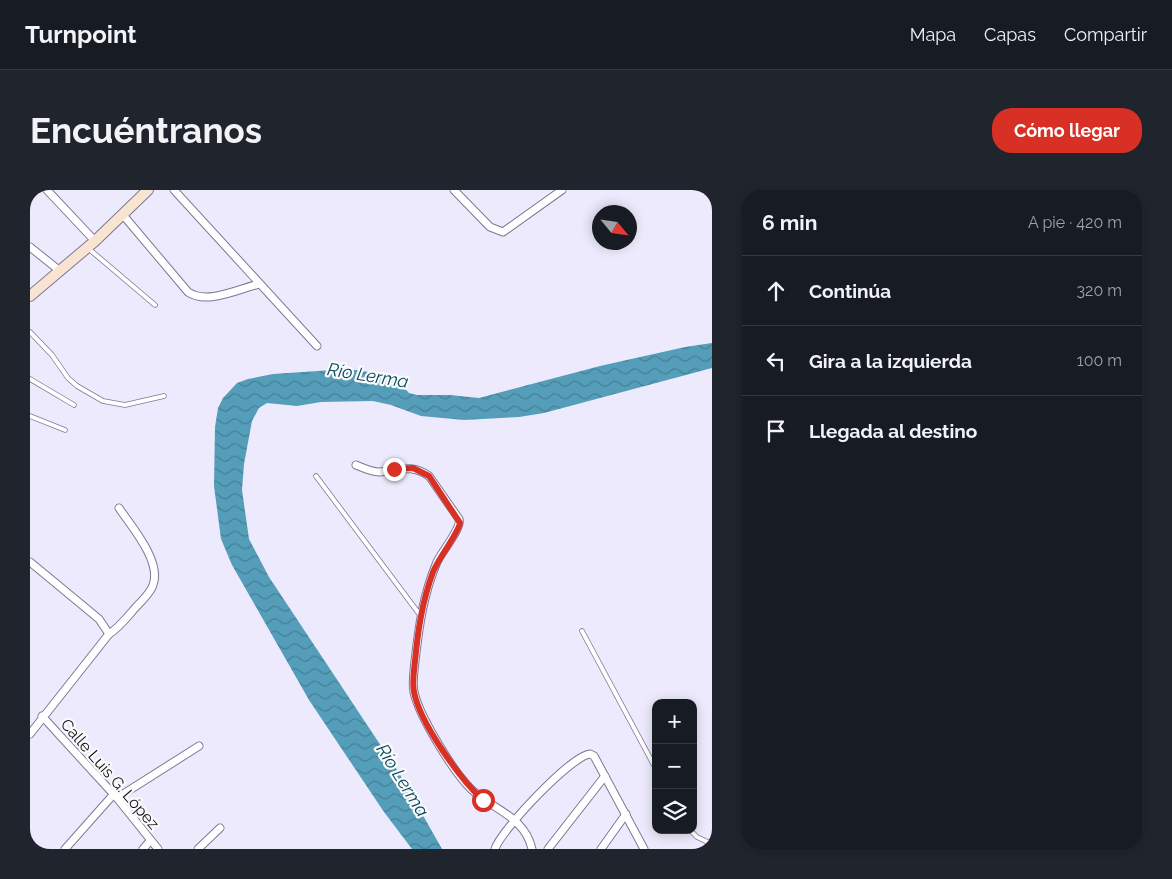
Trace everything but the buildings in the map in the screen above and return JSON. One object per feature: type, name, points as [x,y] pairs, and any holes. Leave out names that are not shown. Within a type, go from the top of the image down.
[{"type":"main road","points":[[30,296],[91,244],[144,191]]},
{"type":"street","points":[[47,190],[91,244]]},
{"type":"street","points":[[174,190],[258,284],[317,346]]},
{"type":"street","points":[[454,190],[490,227],[496,231],[503,232],[562,190]]},
{"type":"street","points":[[123,214],[188,292],[194,296],[207,297],[258,284]]},
{"type":"street","points":[[30,247],[60,271]]},
{"type":"street","points":[[356,465],[376,472],[405,467],[422,471],[429,476],[459,519],[460,526],[441,554],[434,570],[420,615],[413,686],[424,716],[470,788],[483,800],[516,819],[529,836],[532,849]]},
{"type":"street","points":[[30,734],[42,716],[109,634],[120,625],[154,584],[154,570],[150,554],[119,508]]},
{"type":"street","points":[[30,562],[103,623],[109,634]]},
{"type":"street","name":"Calle Luis G. López","points":[[42,716],[115,796],[158,849]]},
{"type":"street","points":[[66,849],[115,796],[199,746]]},
{"type":"street","points":[[495,849],[502,835],[516,819],[568,766],[586,754],[594,756],[644,849]]},
{"type":"street","points":[[548,849],[606,776]]},
{"type":"street","points":[[601,849],[626,814]]},
{"type":"street","points":[[198,849],[220,828]]},
{"type":"street","points":[[143,849],[150,841]]},
{"type":"lane","points":[[91,244],[155,305]]},
{"type":"lane","points":[[30,332],[52,355],[68,378],[77,386],[103,401],[125,405],[164,396]]},
{"type":"lane","points":[[30,379],[74,405]]},
{"type":"lane","points":[[30,416],[65,430]]},
{"type":"lane","points":[[316,476],[420,615]]},
{"type":"lane","points":[[582,631],[652,762]]},
{"type":"lane","points":[[694,834],[712,844]]},
{"type":"water","name":"Río Lerma","points":[[712,343],[712,368],[544,413],[519,417],[464,420],[421,416],[391,405],[373,401],[321,402],[297,406],[267,403],[259,408],[252,421],[244,464],[242,490],[249,539],[269,577],[399,773],[442,849],[412,849],[384,812],[309,700],[232,565],[221,539],[214,486],[215,427],[218,408],[223,398],[237,383],[248,379],[273,374],[357,370],[391,376],[409,393],[417,395],[450,395],[479,398],[600,366],[685,347]]},
{"type":"route","points":[[394,469],[413,468],[429,476],[459,519],[460,526],[441,554],[424,599],[420,615],[413,686],[418,704],[431,729],[458,772],[470,788],[483,800]]}]
